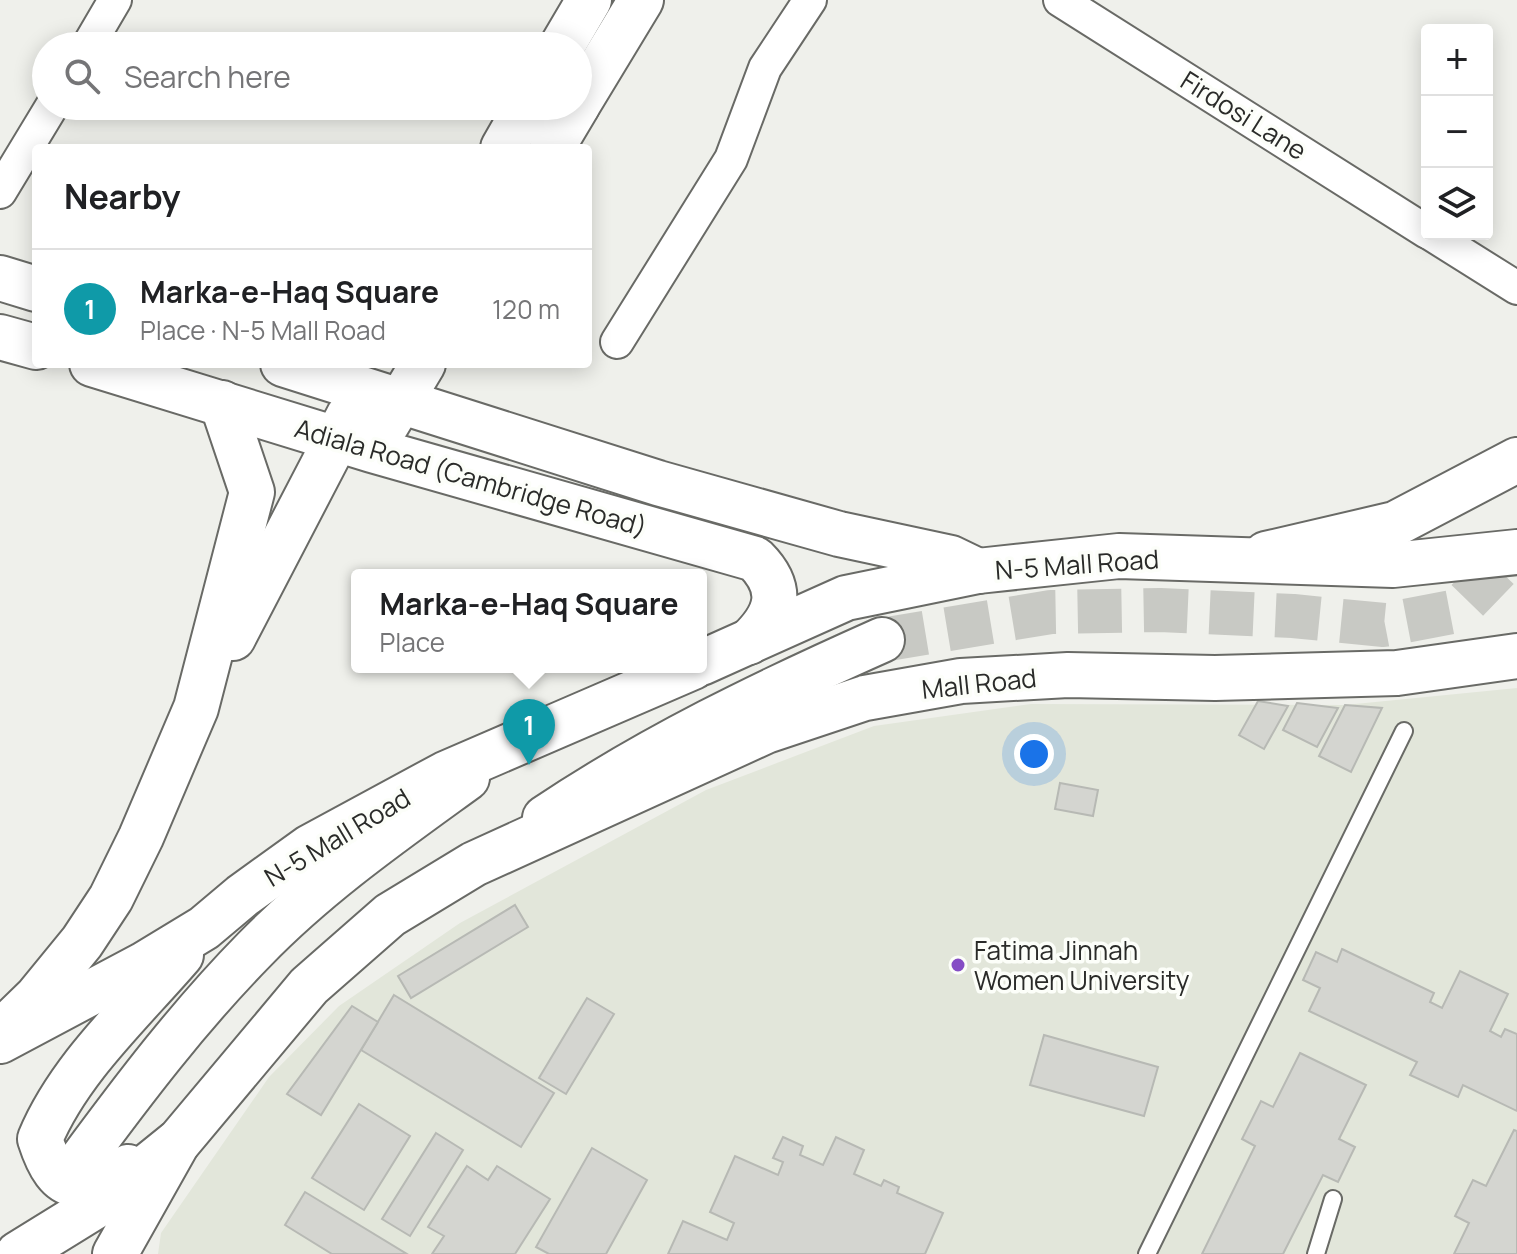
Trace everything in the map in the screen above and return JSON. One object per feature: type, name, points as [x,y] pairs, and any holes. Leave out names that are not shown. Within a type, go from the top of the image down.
[{"type":"main road","points":[[570,32],[589,0]]},
{"type":"main road","points":[[592,82],[641,0]]},
{"type":"main road","points":[[505,144],[519,120]]},
{"type":"main road","points":[[554,144],[569,120]]},
{"type":"main road","points":[[0,278],[32,288]]},
{"type":"main road","points":[[0,337],[32,346]]},
{"type":"main road","name":"Adiala Road (Cambridge Road)","points":[[105,368],[354,444],[755,559],[772,576],[775,599],[765,626],[749,642]]},
{"type":"main road","name":"Adiala Road (Cambridge Road)","points":[[312,368],[391,379],[658,483],[839,534],[951,558],[978,571]]},
{"type":"main road","points":[[0,1033],[37,997],[82,942],[111,898],[196,708],[391,379]]},
{"type":"main road","points":[[196,708],[252,492],[222,403]]},
{"type":"main road","points":[[1248,558],[1395,524],[1488,478],[1517,460]]},
{"type":"main road","name":"N-5 Mall Road","points":[[707,660],[846,598],[978,571],[1119,556],[1393,565],[1517,552]]},
{"type":"main road","points":[[115,1254],[180,1140],[309,986],[390,915],[611,774],[753,698],[882,640]]},
{"type":"main road","name":"Mall Road","points":[[474,864],[766,731],[865,698],[961,681],[1068,675],[1215,678],[1397,673],[1517,656]]},
{"type":"main road","name":"N-5 Mall Road","points":[[0,1041],[204,928],[310,847],[445,774],[679,673]]},
{"type":"main road","points":[[77,1166],[160,1054],[256,948],[359,857],[508,748]]},
{"type":"main road","points":[[180,1140],[90,1186],[75,1185],[59,1176],[46,1160],[40,1139],[48,1118],[81,1071],[204,928]]},
{"type":"main road","points":[[18,1254],[107,1199],[180,1140]]},
{"type":"main road","points":[[147,1254],[153,1204],[180,1140]]},
{"type":"street","points":[[96,32],[115,0]]},
{"type":"street","points":[[617,342],[731,159],[765,68],[810,0]]},
{"type":"street","name":"Firdosi Lane","points":[[1072,3],[1421,228]]},
{"type":"street","points":[[0,192],[44,120]]},
{"type":"street","name":"Firdosi Lane","points":[[1440,240],[1517,288]]},
{"type":"lane","points":[[1147,1254],[1404,731]]},
{"type":"lane","points":[[1316,1254],[1333,1199]]},
{"type":"shaded area","name":"Fatima Jinnah Women University","points":[[1517,688],[1517,1254],[158,1254],[161,1233],[269,1077],[339,1006],[460,923],[706,790],[874,726],[1031,704],[1345,705]]},
{"type":"building","points":[[1258,701],[1288,706],[1264,749],[1239,735]]},
{"type":"building","points":[[1297,703],[1338,708],[1317,747],[1283,730]]},
{"type":"building","points":[[1345,705],[1382,708],[1351,772],[1319,756]]},
{"type":"building","points":[[1060,783],[1098,790],[1093,816],[1055,809]]},
{"type":"building","points":[[515,905],[528,927],[411,998],[398,976]]},
{"type":"building","points":[[1342,949],[1434,993],[1430,1002],[1442,1008],[1460,971],[1508,994],[1490,1031],[1501,1037],[1505,1029],[1517,1034],[1517,1111],[1463,1085],[1458,1097],[1410,1075],[1417,1062],[1309,1011],[1320,988],[1303,980],[1316,952],[1337,962]]},
{"type":"building","points":[[394,995],[554,1093],[521,1147],[361,1050]]},
{"type":"building","points":[[587,998],[614,1014],[566,1094],[539,1078]]},
{"type":"building","points":[[352,1006],[378,1022],[321,1115],[287,1094]]},
{"type":"building","points":[[1044,1035],[1158,1067],[1144,1116],[1030,1085]]},
{"type":"building","points":[[1300,1053],[1366,1085],[1339,1139],[1355,1147],[1338,1182],[1323,1175],[1283,1254],[1202,1254],[1255,1146],[1242,1139],[1261,1101],[1273,1107]]},
{"type":"building","points":[[359,1104],[410,1136],[364,1210],[312,1178]]},
{"type":"building","points":[[1514,1130],[1517,1131],[1517,1254],[1454,1254],[1469,1223],[1455,1216],[1473,1180],[1486,1186]]},
{"type":"building","points":[[436,1133],[463,1150],[410,1236],[382,1219]]},
{"type":"building","points":[[783,1137],[803,1146],[800,1155],[823,1165],[836,1137],[864,1150],[854,1174],[881,1186],[884,1180],[899,1187],[897,1193],[943,1213],[925,1254],[668,1254],[683,1221],[727,1240],[734,1223],[710,1212],[735,1156],[778,1175],[783,1162],[773,1158]]},
{"type":"building","points":[[592,1148],[647,1180],[606,1254],[549,1254],[536,1247]]},
{"type":"building","points":[[467,1166],[488,1180],[497,1166],[550,1199],[515,1254],[432,1254],[444,1236],[428,1227]]},
{"type":"building","points":[[305,1192],[407,1254],[332,1254],[285,1225]]},
{"type":"tunnel","points":[[882,640],[1051,612],[1160,610],[1293,616],[1384,625],[1457,611],[1517,549]]},
{"type":"place","name":"Marka-e-Haq Square","points":[[529,765]]},
{"type":"place","name":"Fatima Jinnah Women University","points":[[958,965]]}]
